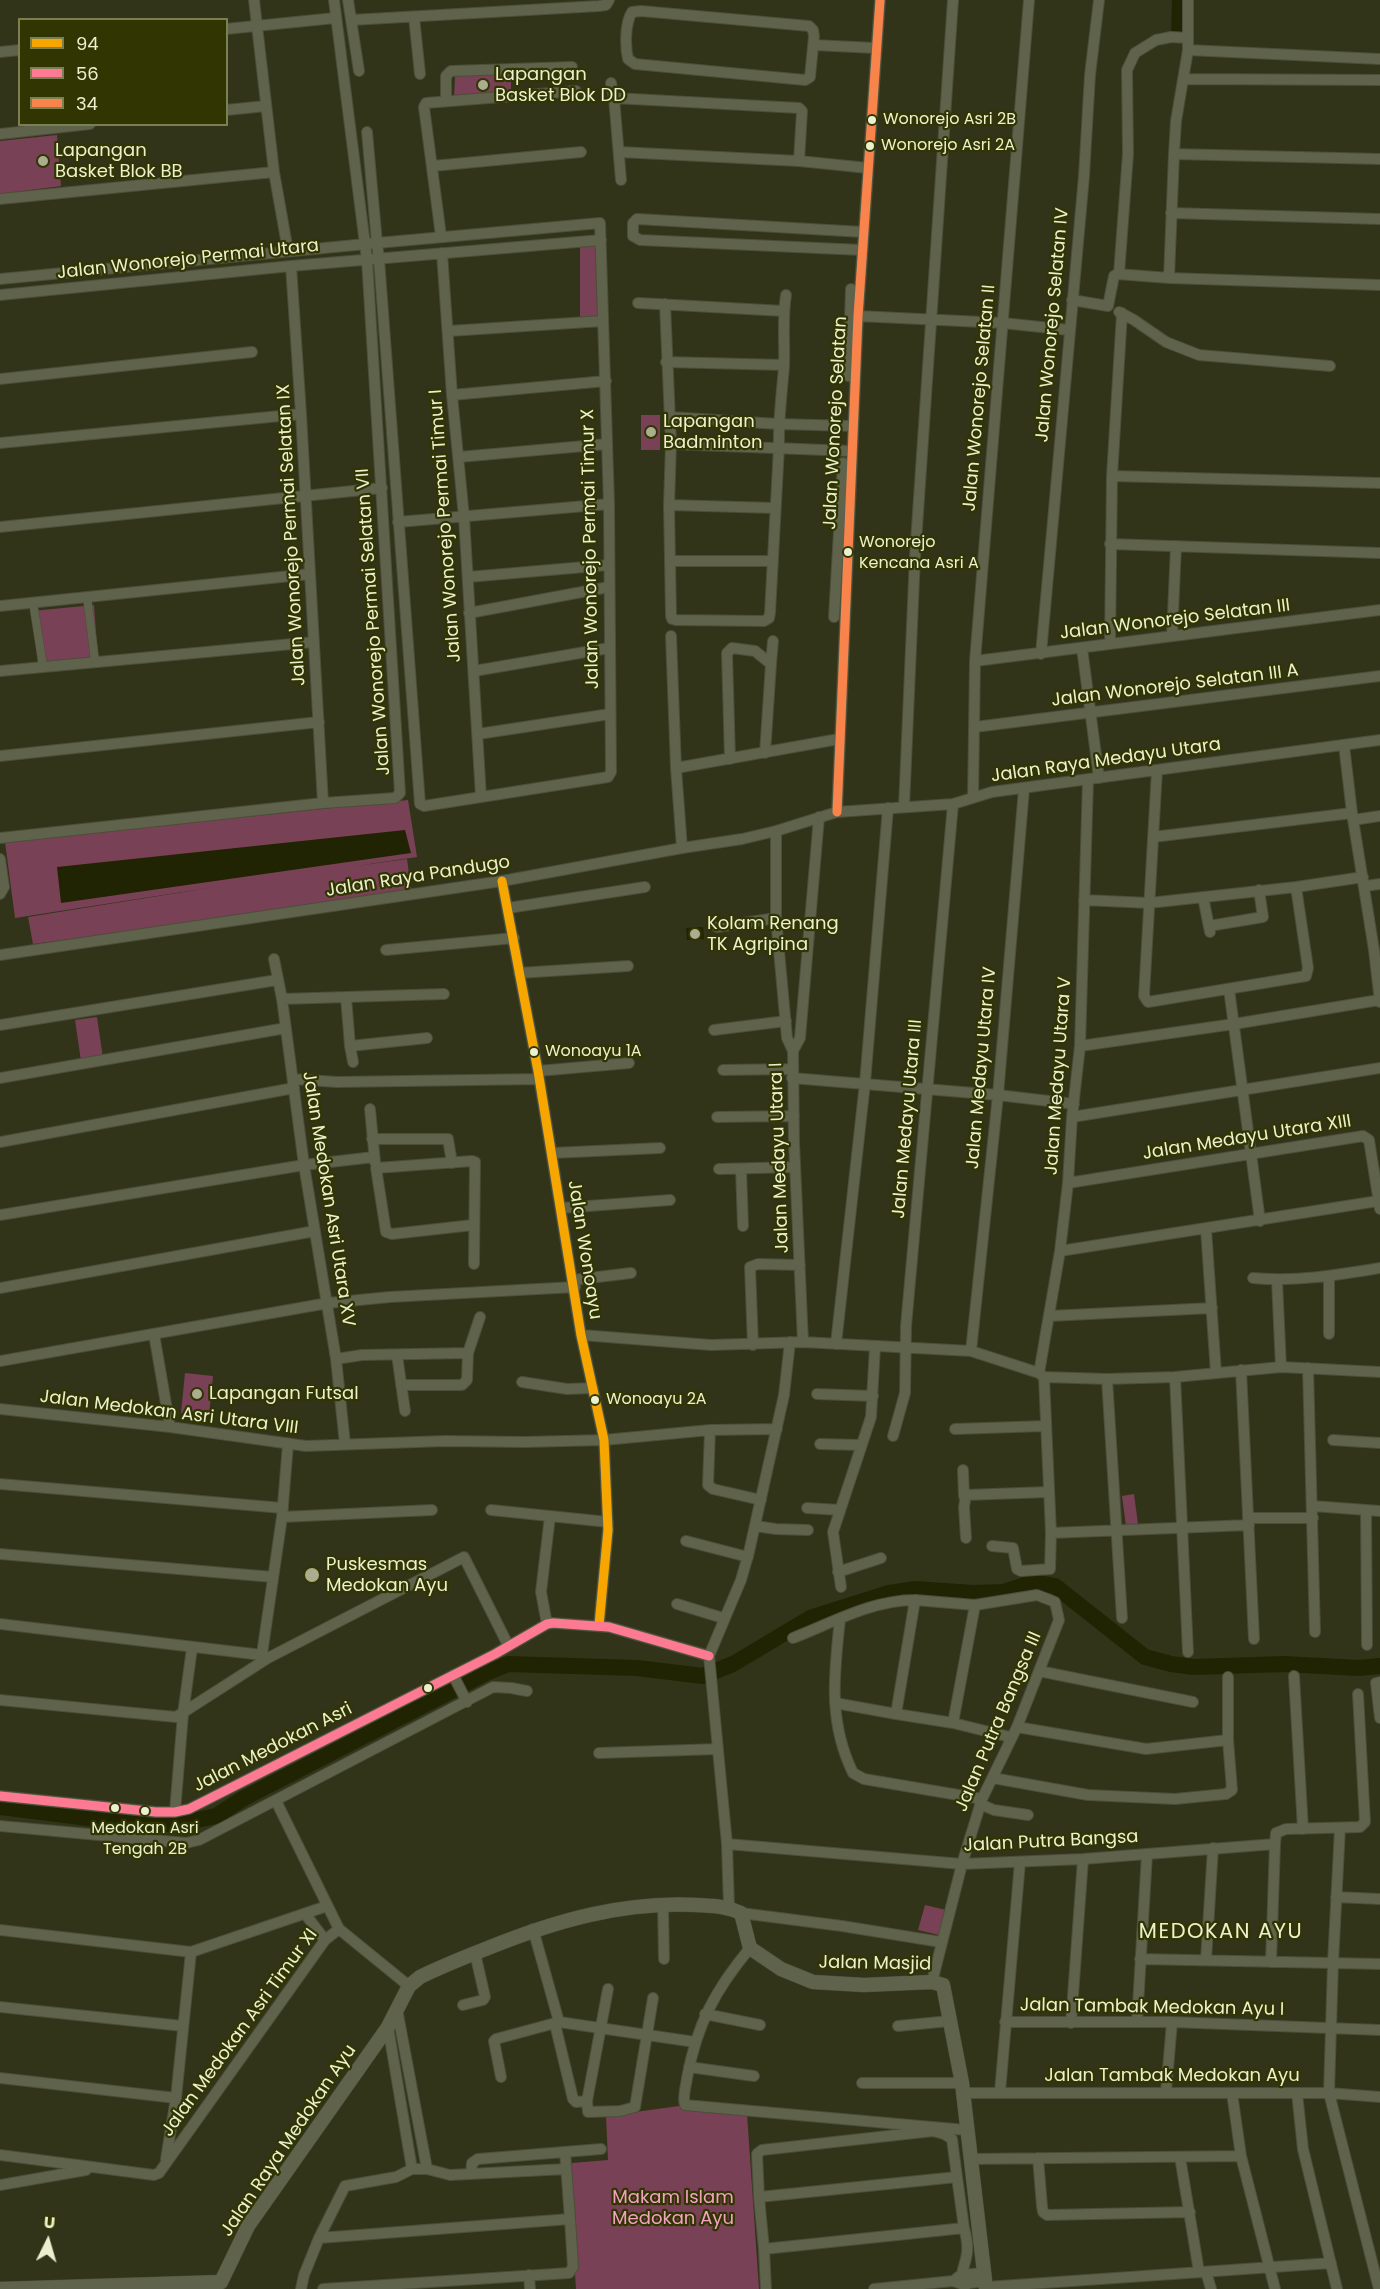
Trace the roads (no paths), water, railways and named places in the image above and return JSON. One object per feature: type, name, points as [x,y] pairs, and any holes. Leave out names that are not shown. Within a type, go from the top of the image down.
[{"type":"street","points":[[254,0],[274,172],[288,251]]},
{"type":"street","points":[[334,0],[332,18],[371,243],[379,259],[420,804],[424,806],[481,797]]},
{"type":"street","points":[[348,0],[358,70]]},
{"type":"street","points":[[351,20],[599,6],[606,5],[609,0]]},
{"type":"street","name":"Jalan Wonorejo Selatan","points":[[837,812],[849,426],[880,0]]},
{"type":"street","points":[[904,807],[915,557],[953,0]]},
{"type":"street","name":"Jalan Wonorejo Selatan II","points":[[973,798],[975,662],[1029,0]]},
{"type":"street","name":"Jalan Wonorejo Selatan IV","points":[[1041,654],[1090,75],[1099,0]]},
{"type":"street","points":[[1169,278],[1176,121],[1188,44],[1188,0]]},
{"type":"street","points":[[641,11],[809,26],[813,30],[814,45],[810,77],[806,80],[634,64],[628,59],[626,52],[629,18],[632,12],[641,11]]},
{"type":"street","points":[[414,17],[420,74]]},
{"type":"street","points":[[228,29],[332,18]]},
{"type":"street","points":[[1122,274],[1128,154],[1127,70],[1135,53],[1156,40],[1171,36],[1188,44],[1329,58],[1380,59]]},
{"type":"street","points":[[814,45],[875,48]]},
{"type":"street","points":[[0,52],[18,50]]},
{"type":"street","points":[[446,99],[446,76],[451,71],[572,67]]},
{"type":"street","points":[[1184,79],[1380,80]]},
{"type":"street","points":[[611,82],[620,152],[621,180]]},
{"type":"street","points":[[441,236],[424,107],[426,103],[446,99],[576,91]]},
{"type":"street","points":[[614,98],[801,109],[799,161]]},
{"type":"street","points":[[228,110],[266,106]]},
{"type":"street","points":[[0,134],[72,126]]},
{"type":"street","points":[[367,132],[371,243]]},
{"type":"street","points":[[433,166],[581,152]]},
{"type":"street","points":[[620,152],[799,161],[868,168]]},
{"type":"street","points":[[1174,154],[1380,159]]},
{"type":"street","points":[[0,199],[274,172]]},
{"type":"street","points":[[1171,213],[1380,219]]},
{"type":"street","points":[[862,249],[640,240],[633,236],[633,223],[637,219],[863,232]]},
{"type":"street","name":"Jalan Wonorejo Permai Utara","points":[[0,279],[441,236],[600,223]]},
{"type":"street","name":"Jalan Wonorejo Permai Timur X","points":[[481,797],[610,776],[609,504],[600,223]]},
{"type":"street","points":[[743,244],[744,224]]},
{"type":"street","name":"Jalan Wonorejo Permai Utara","points":[[0,295],[291,266],[601,240]]},
{"type":"street","name":"Jalan Wonorejo Permai Selatan VII","points":[[0,838],[323,803],[395,798],[400,793],[367,260],[371,243]]},
{"type":"street","name":"Jalan Wonorejo Permai Timur I","points":[[442,253],[452,395],[464,517],[481,797]]},
{"type":"street","name":"Jalan Wonorejo Permai Selatan IX","points":[[291,266],[302,414],[323,803]]},
{"type":"street","points":[[1108,306],[1114,276],[1122,274],[1169,278],[1380,285]]},
{"type":"street","points":[[669,417],[849,426],[851,289]]},
{"type":"street","points":[[665,304],[671,444],[669,505],[672,619],[764,621],[769,618],[786,295]]},
{"type":"street","points":[[1072,300],[1108,306],[1166,342],[1199,356],[1330,366]]},
{"type":"street","points":[[638,303],[784,311]]},
{"type":"street","points":[[1110,643],[1112,476],[1122,313]]},
{"type":"street","points":[[858,316],[1003,323],[1069,330]]},
{"type":"street","points":[[449,331],[603,321]]},
{"type":"street","points":[[0,379],[252,352]]},
{"type":"street","points":[[666,362],[784,365]]},
{"type":"street","points":[[452,395],[606,381]]},
{"type":"street","points":[[0,443],[302,414]]},
{"type":"street","points":[[459,457],[607,444]]},
{"type":"street","points":[[671,444],[848,451],[834,617]]},
{"type":"street","points":[[1112,476],[1380,483]]},
{"type":"street","points":[[0,527],[382,488]]},
{"type":"street","points":[[398,522],[609,504]]},
{"type":"street","points":[[669,505],[775,508]]},
{"type":"street","points":[[1110,544],[1380,553]]},
{"type":"street","points":[[1172,636],[1176,546]]},
{"type":"street","points":[[671,561],[772,561]]},
{"type":"street","points":[[468,577],[608,565]]},
{"type":"street","points":[[0,606],[310,574]]},
{"type":"street","points":[[470,613],[609,587]]},
{"type":"street","points":[[87,597],[95,662]]},
{"type":"street","points":[[33,602],[43,666]]},
{"type":"street","name":"Jalan Wonorejo Selatan III","points":[[975,662],[1380,610]]},
{"type":"street","points":[[671,636],[676,768],[682,848]]},
{"type":"street","points":[[765,753],[773,641]]},
{"type":"street","points":[[0,671],[314,642]]},
{"type":"street","points":[[474,671],[609,648]]},
{"type":"street","points":[[730,759],[729,650],[732,648],[755,651],[771,664]]},
{"type":"street","name":"Jalan Medayu Utara V","points":[[992,1546],[1013,1548],[1017,1569],[1021,1571],[1047,1570],[1051,1567],[1041,1375],[1060,1251],[1080,1046],[1084,900],[1093,779],[1091,713],[1082,648]]},
{"type":"street","name":"Jalan Wonorejo Selatan III A","points":[[975,727],[1380,676]]},
{"type":"street","points":[[478,734],[610,714]]},
{"type":"street","points":[[0,756],[319,722]]},
{"type":"street","points":[[676,768],[839,739]]},
{"type":"street","name":"Jalan Raya Medayu Utara","points":[[837,812],[953,804],[992,792],[1380,740]]},
{"type":"street","points":[[1080,1046],[1380,1000],[1377,950],[1352,817],[1344,745]]},
{"type":"street","points":[[1157,770],[1144,996],[1148,1002],[1303,978],[1309,973],[1296,887]]},
{"type":"street","name":"Jalan Medayu Utara IV","points":[[971,1351],[998,1095],[1024,789]]},
{"type":"street","name":"Jalan Medayu Utara III","points":[[893,1436],[905,1393],[906,1349],[927,1090],[953,804]]},
{"type":"street","points":[[836,1344],[865,1083],[888,808]]},
{"type":"street","name":"Jalan Raya Pandugo","points":[[0,955],[502,882],[742,839],[837,812]]},
{"type":"street","points":[[1154,837],[1380,816]]},
{"type":"street","points":[[793,1051],[800,1038],[819,818]]},
{"type":"street","name":"Jalan Medayu Utara I","points":[[776,831],[776,918],[788,1038],[793,1051],[795,1167],[803,1342]]},
{"type":"street","points":[[0,859],[4,887],[0,894]]},
{"type":"street","name":"Jalan Wonoayu","points":[[502,882],[552,1153],[581,1335],[604,1440],[608,1522],[599,1625]]},
{"type":"street","points":[[1084,900],[1149,903],[1259,890],[1364,882],[1380,884]]},
{"type":"street","points":[[508,908],[645,886]]},
{"type":"street","points":[[1203,897],[1210,930],[1263,916],[1259,890]]},
{"type":"street","points":[[717,927],[776,918]]},
{"type":"street","points":[[386,951],[514,938]]},
{"type":"street","name":"Jalan Medokan Asri Utara XV","points":[[274,959],[282,999],[304,1165],[328,1303],[345,1444]]},
{"type":"street","points":[[519,973],[628,966]]},
{"type":"street","points":[[0,1026],[277,980]]},
{"type":"street","points":[[1229,989],[1260,1221]]},
{"type":"street","points":[[282,999],[444,994]]},
{"type":"street","points":[[346,997],[353,1062]]},
{"type":"street","points":[[714,1030],[786,1021]]},
{"type":"street","points":[[0,1078],[286,1028]]},
{"type":"street","points":[[350,1045],[427,1038]]},
{"type":"street","points":[[0,1142],[294,1084],[538,1075],[629,1063]]},
{"type":"street","points":[[1072,1117],[1380,1068]]},
{"type":"street","points":[[723,1070],[792,1073],[927,1090],[1074,1104]]},
{"type":"street","points":[[370,1109],[375,1163],[386,1232],[392,1234],[473,1225]]},
{"type":"street","points":[[717,1117],[794,1116]]},
{"type":"street","name":"Jalan Medayu Utara XIII","points":[[1068,1183],[1363,1136],[1369,1140],[1378,1173],[1379,1205]]},
{"type":"street","points":[[372,1139],[448,1139],[452,1163]]},
{"type":"street","points":[[552,1153],[660,1148]]},
{"type":"street","points":[[0,1215],[304,1165],[472,1161],[476,1166],[474,1264]]},
{"type":"street","points":[[719,1169],[795,1167]]},
{"type":"street","points":[[741,1169],[743,1226]]},
{"type":"street","points":[[561,1208],[670,1200]]},
{"type":"street","points":[[1060,1251],[1379,1205]]},
{"type":"street","points":[[1206,1229],[1216,1373]]},
{"type":"street","points":[[0,1288],[315,1231]]},
{"type":"street","points":[[753,1344],[750,1267],[758,1264],[800,1265]]},
{"type":"street","points":[[1253,1278],[1277,1281],[1380,1268]]},
{"type":"street","points":[[0,1360],[328,1303],[390,1297],[504,1292],[574,1284],[631,1274]]},
{"type":"street","points":[[1329,1276],[1329,1334]]},
{"type":"street","points":[[1277,1281],[1281,1367]]},
{"type":"street","points":[[1049,1316],[1212,1308]]},
{"type":"street","points":[[401,1385],[462,1384],[467,1380],[468,1353],[480,1317]]},
{"type":"street","points":[[154,1334],[170,1428]]},
{"type":"street","points":[[581,1335],[671,1343],[803,1342],[971,1351],[1041,1375],[1107,1379],[1174,1377],[1281,1367],[1380,1372]]},
{"type":"street","points":[[790,1342],[784,1395],[748,1557],[709,1659],[726,1844],[735,1910],[750,1948],[726,1977],[705,2014],[695,2042],[683,2100],[685,2105],[966,2130]]},
{"type":"street","points":[[841,1587],[833,1532],[871,1417],[875,1347]]},
{"type":"street","points":[[336,1359],[362,1355],[468,1353]]},
{"type":"street","points":[[398,1354],[405,1411]]},
{"type":"street","points":[[1308,1368],[1315,1632]]},
{"type":"street","points":[[1241,1370],[1254,1639]]},
{"type":"street","points":[[1174,1377],[1188,1652]]},
{"type":"street","points":[[1107,1379],[1122,1618]]},
{"type":"street","points":[[522,1382],[567,1389],[593,1388]]},
{"type":"street","points":[[817,1394],[873,1396]]},
{"type":"street","name":"Jalan Medokan Asri Utara VIII","points":[[0,1409],[306,1446],[604,1440],[711,1430],[777,1429]]},
{"type":"street","points":[[955,1429],[1045,1426]]},
{"type":"street","points":[[711,1430],[708,1485],[713,1489],[761,1500]]},
{"type":"street","points":[[1333,1440],[1380,1443]]},
{"type":"street","points":[[264,1659],[288,1444]]},
{"type":"street","points":[[820,1444],[861,1445]]},
{"type":"street","points":[[963,1470],[966,1538]]},
{"type":"street","points":[[0,1484],[282,1512],[432,1510]]},
{"type":"street","points":[[964,1496],[1048,1492]]},
{"type":"street","points":[[807,1508],[840,1510]]},
{"type":"street","points":[[491,1510],[608,1522]]},
{"type":"street","points":[[1366,1510],[1367,1645]]},
{"type":"street","points":[[1051,1533],[1182,1528],[1313,1512],[1380,1511]]},
{"type":"street","points":[[547,1624],[541,1592],[550,1516]]},
{"type":"street","points":[[755,1526],[808,1530]]},
{"type":"street","points":[[686,1541],[748,1557]]},
{"type":"street","points":[[0,1554],[273,1577]]},
{"type":"street","points":[[0,1700],[176,1717],[264,1659],[464,1557],[508,1646],[547,1624],[557,1623],[583,1627],[599,1625],[709,1659]]},
{"type":"street","points":[[838,1572],[881,1558]]},
{"type":"street","name":"Jalan Putra Bangsa III","points":[[932,1982],[962,1864],[981,1802],[1017,1727],[1059,1620],[1055,1602],[1036,1595],[975,1605]]},
{"type":"street","points":[[793,1638],[895,1600],[975,1605],[954,1723]]},
{"type":"street","points":[[896,1714],[915,1600]]},
{"type":"street","points":[[677,1604],[723,1618]]},
{"type":"street","points":[[840,1619],[833,1686],[840,1736],[853,1773],[864,1779],[981,1802],[994,1810],[1029,1815]]},
{"type":"street","points":[[0,1624],[264,1659]]},
{"type":"street","name":"Jalan Medokan Asri","points":[[0,1796],[175,1812],[199,1804],[454,1677],[508,1646]]},
{"type":"street","points":[[175,1812],[183,1714],[192,1648]]},
{"type":"street","points":[[1038,1671],[1193,1702]]},
{"type":"street","points":[[1293,1676],[1303,1829]]},
{"type":"street","points":[[454,1677],[465,1699]]},
{"type":"street","points":[[993,1778],[1088,1795],[1175,1799],[1226,1794],[1232,1790],[1228,1740],[1228,1677]]},
{"type":"street","points":[[1380,1682],[1376,1683],[1380,1718]]},
{"type":"street","points":[[0,1826],[186,1843],[199,1840],[276,1802],[465,1699],[493,1687],[527,1691]]},
{"type":"street","points":[[1271,1962],[1276,1833],[1280,1830],[1362,1827],[1365,1822],[1358,1694]]},
{"type":"street","points":[[835,1703],[954,1723],[1011,1737]]},
{"type":"street","points":[[1017,1727],[1146,1749],[1228,1740]]},
{"type":"street","points":[[599,1753],[718,1749]]},
{"type":"street","points":[[276,1802],[339,1929],[410,1986],[428,1973],[533,1929],[591,1913],[633,1906],[663,1904],[735,1910],[941,1942]]},
{"type":"street","points":[[1340,1828],[1332,1963],[1329,2093],[1379,2289]]},
{"type":"street","name":"Jalan Putra Bangsa","points":[[726,1844],[962,1864],[1083,1859],[1275,1844]]},
{"type":"street","points":[[1206,1960],[1213,1848]]},
{"type":"street","points":[[1137,2022],[1147,1854]]},
{"type":"street","points":[[1071,2023],[1083,1859]]},
{"type":"street","points":[[1005,2022],[1020,1862]]},
{"type":"street","points":[[1336,1897],[1380,1899]]},
{"type":"street","points":[[663,1904],[664,1959]]},
{"type":"street","points":[[0,1930],[191,1952],[327,1906]]},
{"type":"street","points":[[306,1915],[325,1940]]},
{"type":"street","name":"Jalan Medokan Asri Timur XI","points":[[166,2162],[325,1940],[339,1929]]},
{"type":"street","points":[[533,1929],[557,2023],[573,2099],[576,2102],[587,2101]]},
{"type":"street","name":"Jalan Masjid","points":[[750,1948],[781,1969],[813,1982],[864,1985],[932,1982],[944,1986],[962,2088],[986,2283]]},
{"type":"street","name":"Jalan Medokan Asri Timur XI","points":[[166,2162],[176,2098],[191,1952]]},
{"type":"street","points":[[463,2005],[483,2000],[485,1997],[475,1953]]},
{"type":"street","points":[[1140,1959],[1380,1964]]},
{"type":"street","name":"Jalan Raya Medokan Ayu","points":[[0,2289],[221,2285],[248,2226],[388,2027],[410,1986]]},
{"type":"street","points":[[608,1989],[587,2101],[588,2112],[620,2111],[635,2107],[653,1998]]},
{"type":"street","points":[[0,2007],[183,2026]]},
{"type":"street","points":[[397,2009],[427,2169]]},
{"type":"street","points":[[705,2014],[760,2025]]},
{"type":"street","points":[[898,2026],[950,2021]]},
{"type":"street","name":"Jalan Tambak Medokan Ayu I","points":[[1000,2092],[1005,2022],[1172,2022],[1380,2030]]},
{"type":"street","points":[[1166,2092],[1172,2022]]},
{"type":"street","points":[[501,2077],[496,2039],[557,2023],[695,2042]]},
{"type":"street","points":[[388,2027],[412,2169]]},
{"type":"street","points":[[689,2067],[754,2076]]},
{"type":"street","points":[[0,2078],[176,2098]]},
{"type":"street","name":"Jalan Tambak Medokan Ayu","points":[[862,2083],[1000,2092],[1329,2093],[1380,2097]]},
{"type":"street","points":[[1232,2093],[1241,2156],[1275,2289]]},
{"type":"street","points":[[1297,2093],[1303,2149],[1337,2289]]},
{"type":"street","points":[[766,2289],[757,2154],[762,2150],[933,2131],[945,2134],[952,2139],[968,2250],[960,2282]]},
{"type":"street","points":[[407,2139],[421,2137]]},
{"type":"street","points":[[471,2174],[472,2163],[478,2159],[601,2149]]},
{"type":"street","points":[[323,2289],[569,2273],[573,2267],[565,2152]]},
{"type":"street","points":[[0,2155],[154,2175],[159,2173],[166,2162]]},
{"type":"street","points":[[970,2159],[1241,2156]]},
{"type":"street","points":[[1180,2157],[1203,2272],[1211,2289]]},
{"type":"street","points":[[1038,2158],[1042,2206],[1043,2212],[1047,2215],[1190,2212]]},
{"type":"street","points":[[0,2185],[98,2168]]},
{"type":"street","points":[[302,2289],[304,2275],[319,2238],[345,2186],[396,2177],[412,2169],[427,2169],[450,2175],[566,2169]]},
{"type":"street","points":[[759,2197],[957,2176]]},
{"type":"street","points":[[319,2238],[570,2219]]},
{"type":"street","points":[[764,2249],[964,2228]]},
{"type":"street","points":[[874,2289],[960,2282],[986,2283],[1331,2264]]},
{"type":"street","points":[[529,2276],[530,2289]]},
{"type":"waterway","points":[[1179,34],[1180,0]]},
{"type":"waterway","points":[[0,1807],[136,1824],[177,1824],[216,1816],[244,1798],[486,1673],[508,1664],[637,1668],[703,1676],[733,1664],[810,1618],[889,1593],[915,1589],[973,1593],[1003,1592],[1034,1582],[1055,1586],[1145,1657],[1171,1664],[1194,1667],[1284,1664],[1359,1668],[1380,1666]]},
{"type":"place","name":"Lapangan Basket Blok DD","points":[[483,85]]},
{"type":"place","name":"Wonorejo Asri 2B","points":[[872,120]]},
{"type":"place","name":"Wonorejo Asri 2A","points":[[870,146]]},
{"type":"place","name":"Lapangan Basket Blok BB","points":[[43,161]]},
{"type":"place","name":"Lapangan Badminton","points":[[651,432]]},
{"type":"place","name":"Wonorejo Kencana Asri A","points":[[848,552]]},
{"type":"place","name":"Kolam Renang TK Agripina","points":[[695,934]]},
{"type":"place","name":"Wonoayu 1A","points":[[534,1052]]},
{"type":"place","name":"Lapangan Futsal","points":[[197,1394]]},
{"type":"place","name":"Wonoayu 2A","points":[[595,1400]]},
{"type":"place","name":"Puskesmas Medokan Ayu","points":[[312,1575]]},
{"type":"place","name":"Medokan Asri Tengah 2B","points":[[145,1811]]},
{"type":"district","name":"MEDOKAN AYU","points":[[1221,1933]]},
{"type":"park label","name":"Makam Islam Medokan Ayu","points":[[673,2208]]}]
